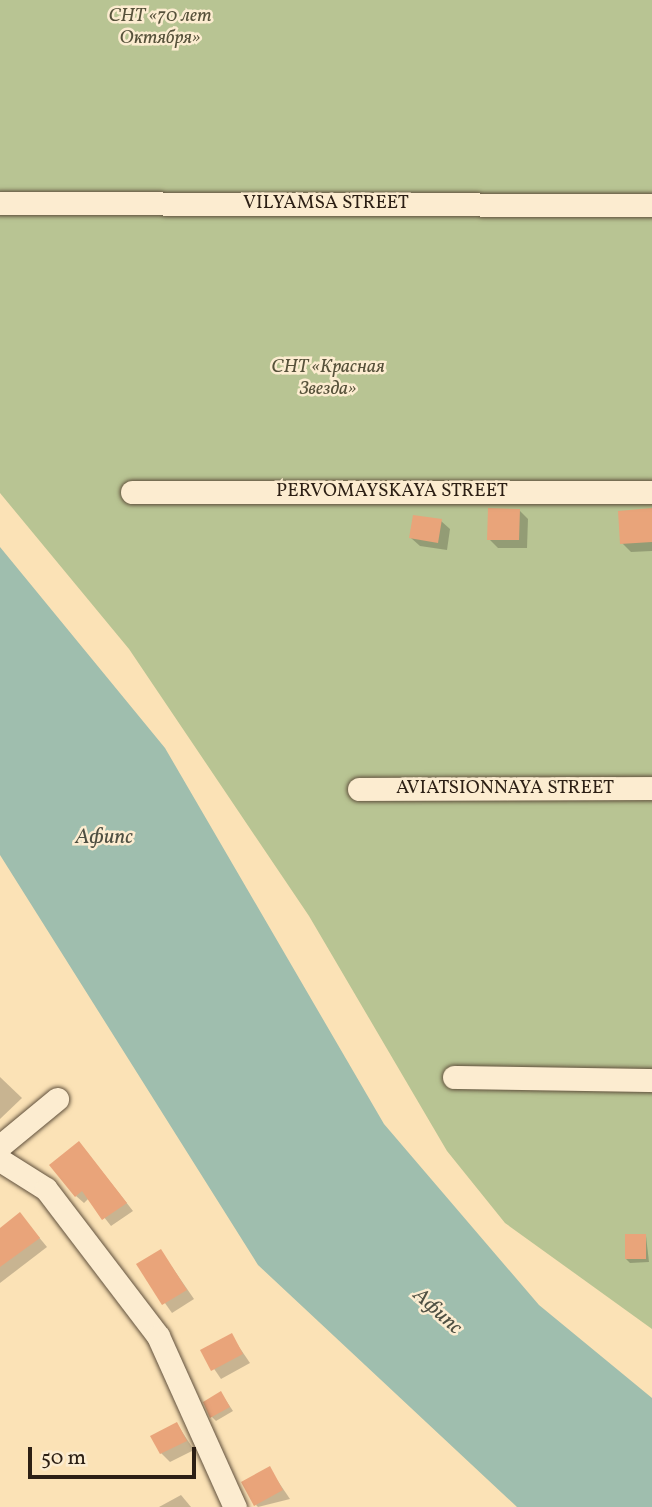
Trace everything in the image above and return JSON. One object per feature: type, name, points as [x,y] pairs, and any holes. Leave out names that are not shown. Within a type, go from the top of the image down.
[{"type":"street","name":"VILYAMSA STREET","points":[[0,203],[652,205]]},
{"type":"street","name":"PERVOMAYSKAYA STREET","points":[[132,492],[652,492]]},
{"type":"street","name":"AVIATSIONNAYA STREET","points":[[359,789],[652,788]]},
{"type":"street","points":[[454,1077],[652,1080]]},
{"type":"street","points":[[0,1146],[57,1099]]},
{"type":"street","points":[[0,1160],[46,1189],[158,1336],[235,1507]]},
{"type":"green space","name":"СНТ «Красная Звезда»","points":[[0,0],[652,0],[652,1329],[505,1223],[447,1151],[309,916],[129,649],[0,493]]},
{"type":"water","name":"Афипс","points":[[0,547],[165,748],[384,1124],[539,1305],[652,1398],[652,1507],[517,1507],[258,1265],[0,855]]},
{"type":"building","points":[[488,508],[520,509],[519,540],[487,540]]},
{"type":"building","points":[[652,508],[652,542],[620,544],[618,511]]},
{"type":"building","points":[[413,515],[442,519],[438,543],[409,538]]},
{"type":"building","points":[[79,1141],[127,1203],[102,1220],[82,1191],[75,1197],[49,1165]]},
{"type":"building","points":[[20,1212],[40,1238],[0,1267],[0,1228]]},
{"type":"building","points":[[625,1234],[646,1234],[646,1259],[625,1259]]},
{"type":"building","points":[[161,1249],[187,1290],[162,1305],[136,1264]]},
{"type":"building","points":[[232,1333],[243,1354],[211,1371],[200,1350]]},
{"type":"building","points":[[221,1391],[230,1407],[210,1418],[203,1402]]},
{"type":"building","points":[[177,1422],[187,1441],[160,1454],[150,1436]]},
{"type":"building","points":[[270,1466],[283,1490],[254,1506],[241,1482]]},
{"type":"park label","name":"СНТ «70 лет Октября»","points":[[160,28]]}]
